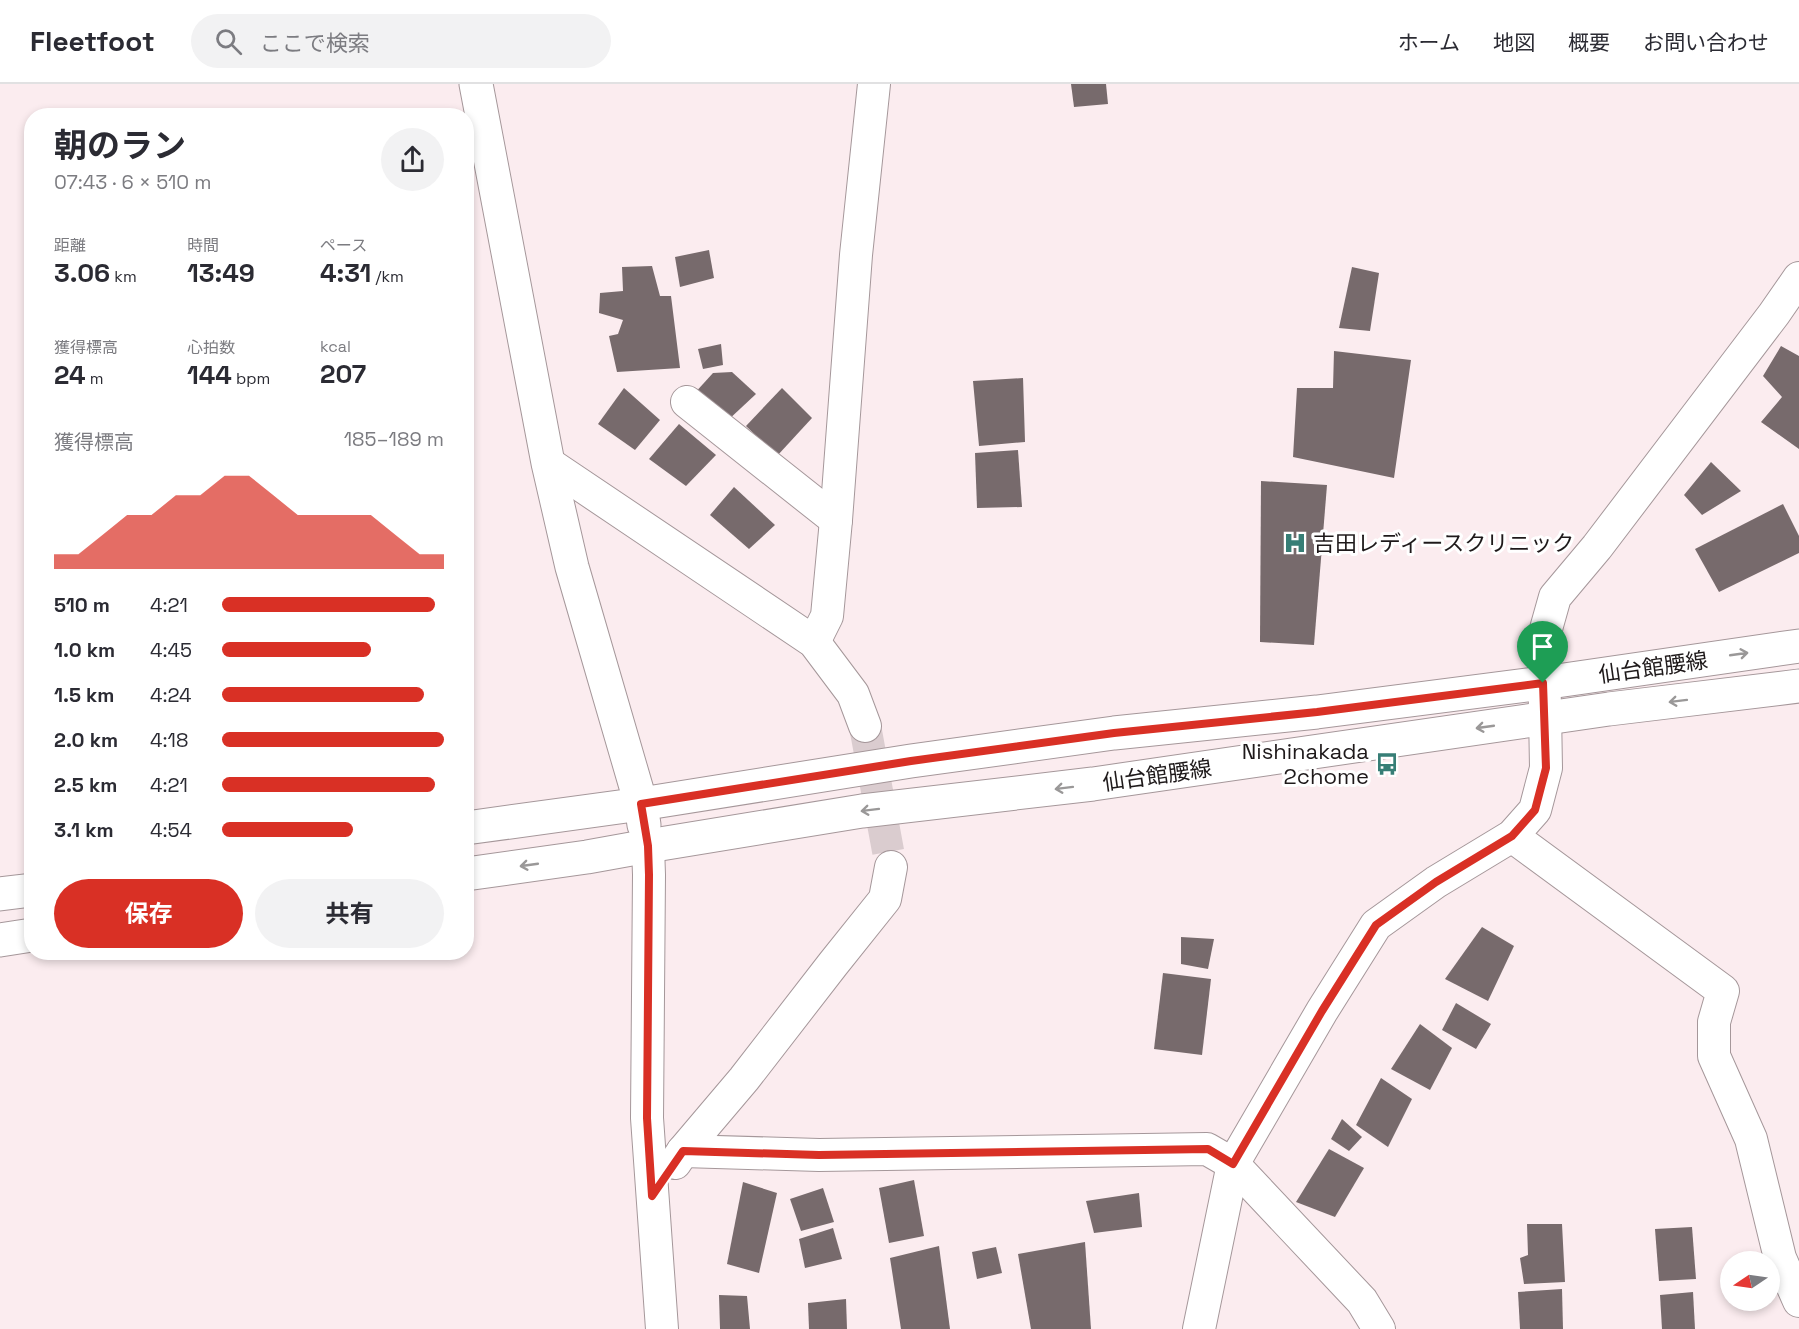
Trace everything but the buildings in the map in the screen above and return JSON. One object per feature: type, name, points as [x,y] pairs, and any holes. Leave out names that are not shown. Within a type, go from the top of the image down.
[{"type":"main road","points":[[476,84],[548,463],[572,567],[641,804],[648,846]]},
{"type":"main road","name":"仙台館腰線","points":[[474,827],[641,804],[911,761],[1080,738],[1317,712],[1543,683],[1799,646]]},
{"type":"main road","name":"仙台館腰線","points":[[474,873],[587,857],[862,811],[1093,784],[1545,719],[1799,686]]},
{"type":"main road","points":[[0,894],[24,891]]},
{"type":"main road","points":[[0,940],[24,936]]},
{"type":"street","points":[[814,642],[827,616],[856,255],[874,84]]},
{"type":"street","points":[[1199,1329],[1233,1164],[1322,1011],[1376,925],[1436,882],[1512,836],[1535,810],[1546,768],[1543,683],[1545,629],[1555,597],[1597,548],[1799,278]]},
{"type":"street","points":[[687,402],[836,520]]},
{"type":"street","points":[[548,463],[814,642],[853,694],[865,726]]},
{"type":"street","points":[[1512,836],[1723,991],[1714,1022],[1714,1056],[1751,1139],[1780,1258],[1799,1301]]},
{"type":"street","points":[[648,846],[647,1118],[662,1329]]},
{"type":"street","points":[[652,1196],[683,1151],[744,1079],[885,899],[891,867]]},
{"type":"street","points":[[683,1151],[819,1155],[1208,1149],[1233,1164],[1362,1301],[1379,1329]]},
{"type":"tunnel","points":[[865,726],[891,867]]},
{"type":"place","name":"吉田レディースクリニック","points":[[1295,543]]},
{"type":"place","name":"Nishinakada 2chome","points":[[1387,764]]},
{"type":"route","points":[[1543,683],[1546,768],[1535,810],[1512,836],[1436,882],[1376,925],[1322,1011],[1233,1164],[1208,1149],[819,1155],[683,1151],[652,1196],[647,1118],[649,875],[648,846],[641,804],[911,761],[1114,733],[1317,712],[1543,683]]}]
